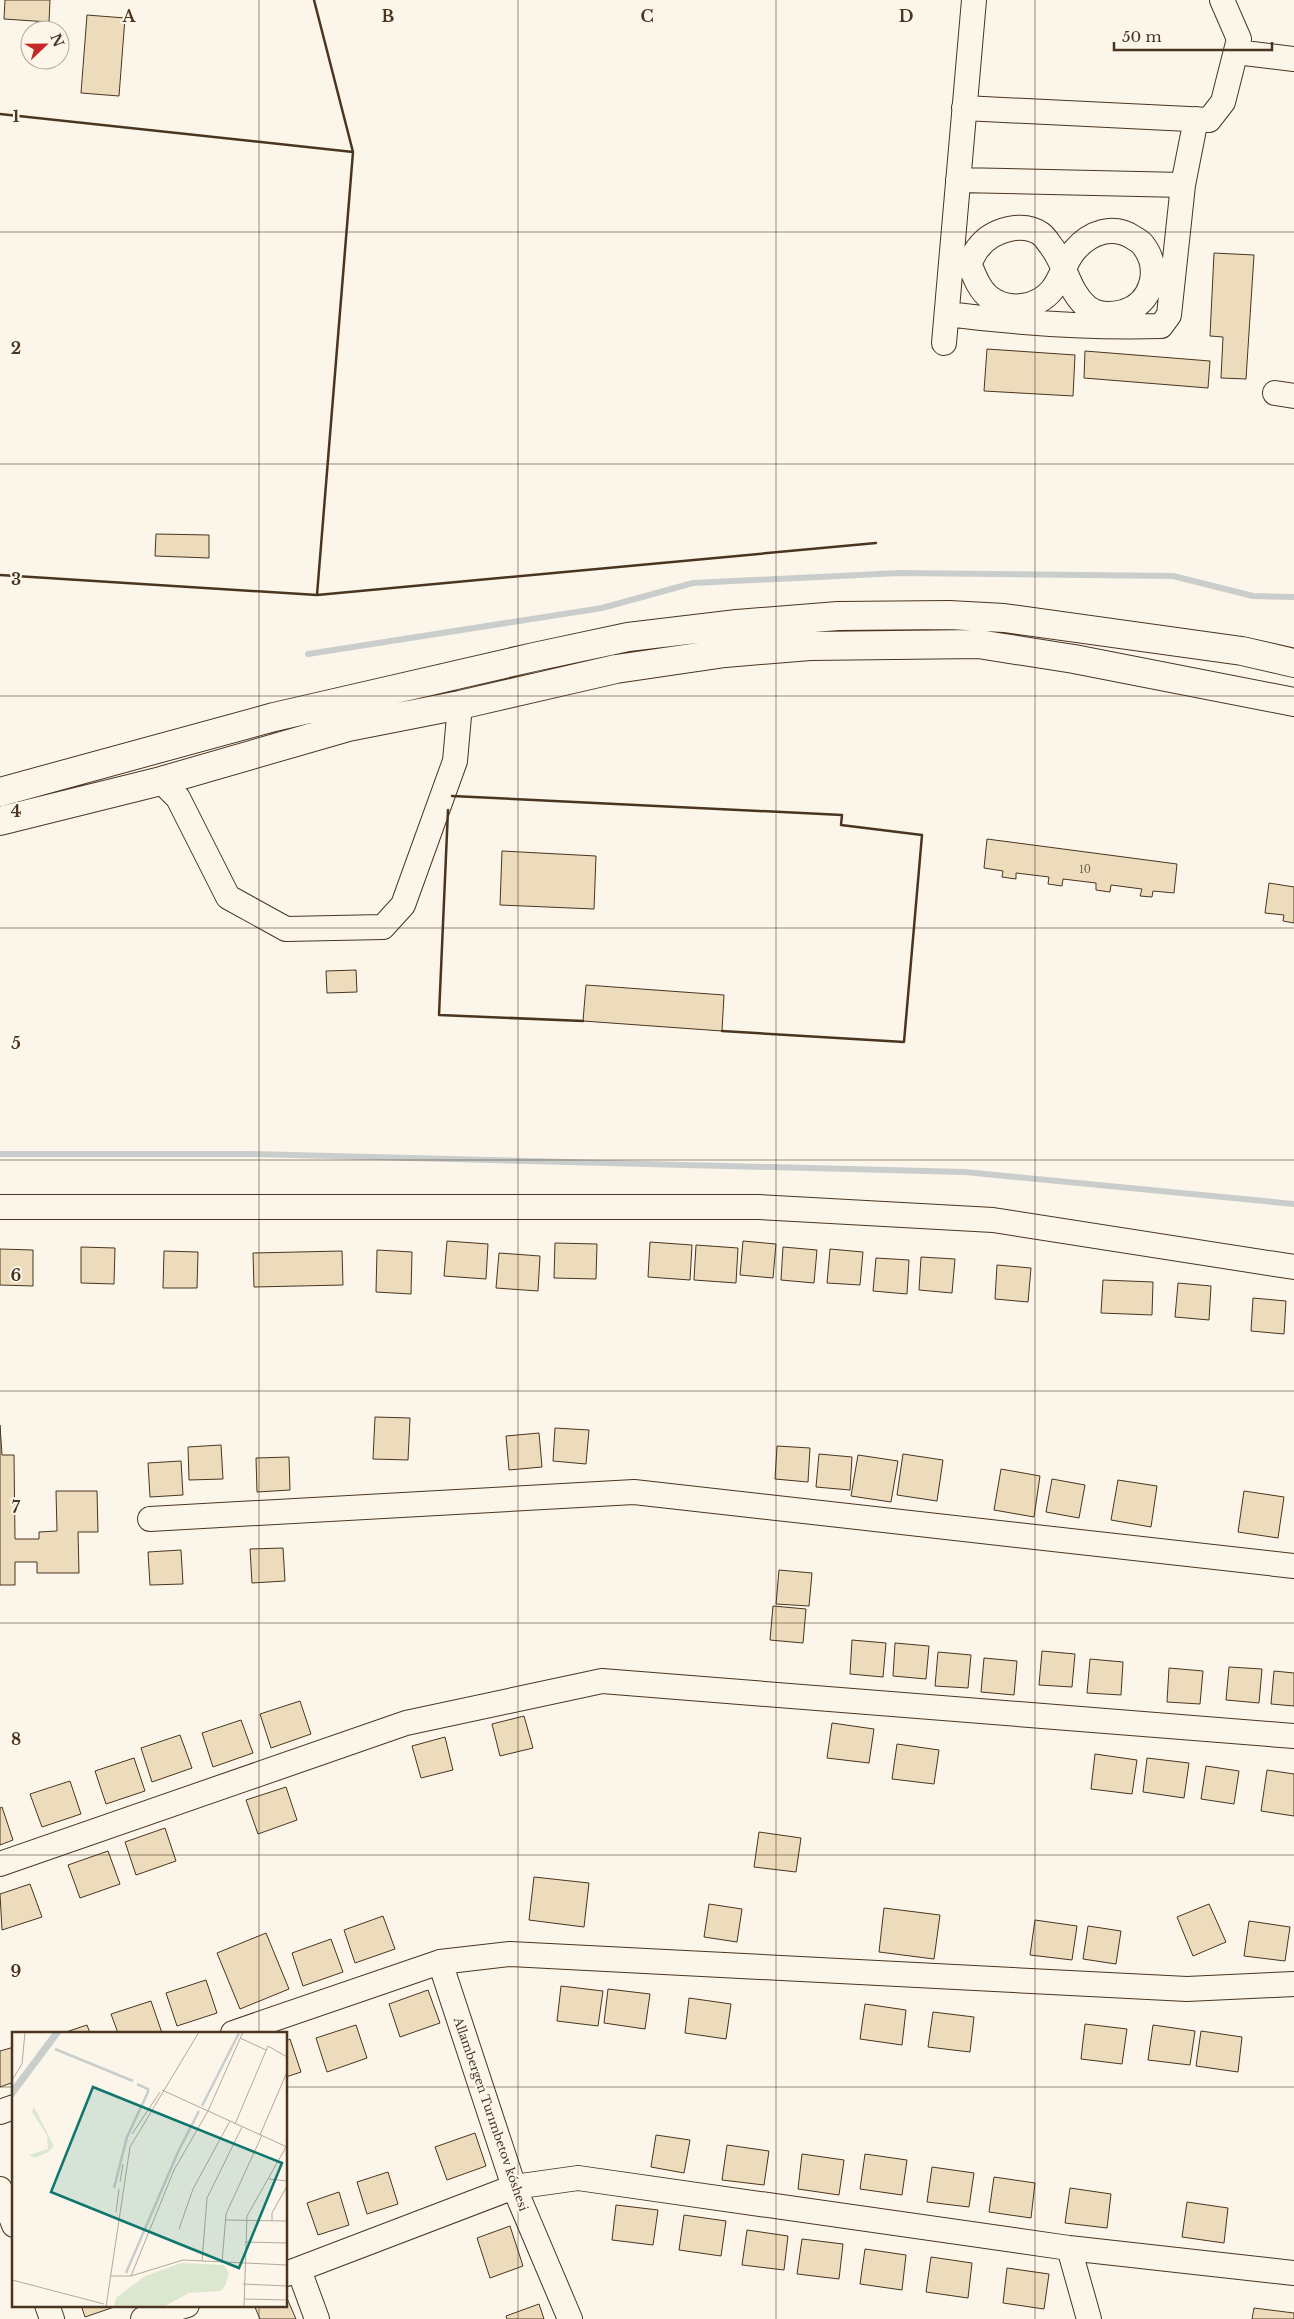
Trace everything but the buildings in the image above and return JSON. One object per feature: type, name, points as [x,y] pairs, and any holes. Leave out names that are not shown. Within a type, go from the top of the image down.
[{"type":"main road","points":[[0,792],[274,717],[515,661],[628,637],[737,624],[838,616],[949,615],[1004,618],[1242,651],[1294,663]]},
{"type":"main road","points":[[0,821],[162,781],[348,727],[460,705],[616,669],[725,653],[810,646],[978,644],[1074,659],[1294,702]]},
{"type":"street","points":[[944,343],[947,314],[960,262],[958,180],[974,0]]},
{"type":"street","points":[[964,108],[1209,120],[1223,102],[1239,40],[1222,0]]},
{"type":"street","points":[[1236,52],[1294,59]]},
{"type":"street","points":[[947,314],[1004,321],[1095,327],[1161,326],[1169,315],[1183,186],[1196,120]]},
{"type":"street","points":[[958,180],[1183,186]]},
{"type":"street","points":[[1021,227],[1041,234],[1053,248],[1063,270],[1051,291],[1032,305],[1012,308],[990,298],[960,262],[999,232],[1021,227]]},
{"type":"street","points":[[162,781],[178,798],[228,897],[286,929],[383,927],[403,905],[455,761],[460,705]]},
{"type":"street","points":[[0,1207],[759,1207],[993,1220],[1294,1267]]},
{"type":"street","points":[[150,1519],[634,1492],[1294,1566]]},
{"type":"street","points":[[0,1864],[406,1723],[602,1681],[1294,1736]]},
{"type":"street","points":[[236,2032],[440,1962],[510,1954],[1187,1989],[1294,1984]]},
{"type":"street","name":"Allambergen Turımbetov kóshesi","points":[[440,1962],[514,2187],[570,2319]]},
{"type":"street","points":[[0,2112],[12,2108]]},
{"type":"street","points":[[317,2319],[293,2272],[514,2187],[578,2178],[1069,2248],[1294,2274]]},
{"type":"street","points":[[0,2189],[12,2219]]},
{"type":"street","points":[[1069,2248],[1088,2319]]},
{"type":"street","points":[[47,2306],[52,2319]]},
{"type":"street","points":[[143,2319],[184,2306]]},
{"type":"waterway","points":[[308,654],[602,608],[693,583],[899,573],[1173,576],[1253,596],[1294,597]]},
{"type":"waterway","points":[[0,1154],[254,1154],[965,1172],[1294,1204]]},
{"type":"wall","points":[[0,575],[317,595],[353,152],[314,0]]},
{"type":"wall","points":[[0,114],[353,152]]},
{"type":"wall","points":[[317,595],[876,543]]},
{"type":"wall","points":[[452,796],[842,815],[841,825],[922,835],[904,1042],[722,1031]]},
{"type":"wall","points":[[448,810],[439,1015],[583,1021]]}]
